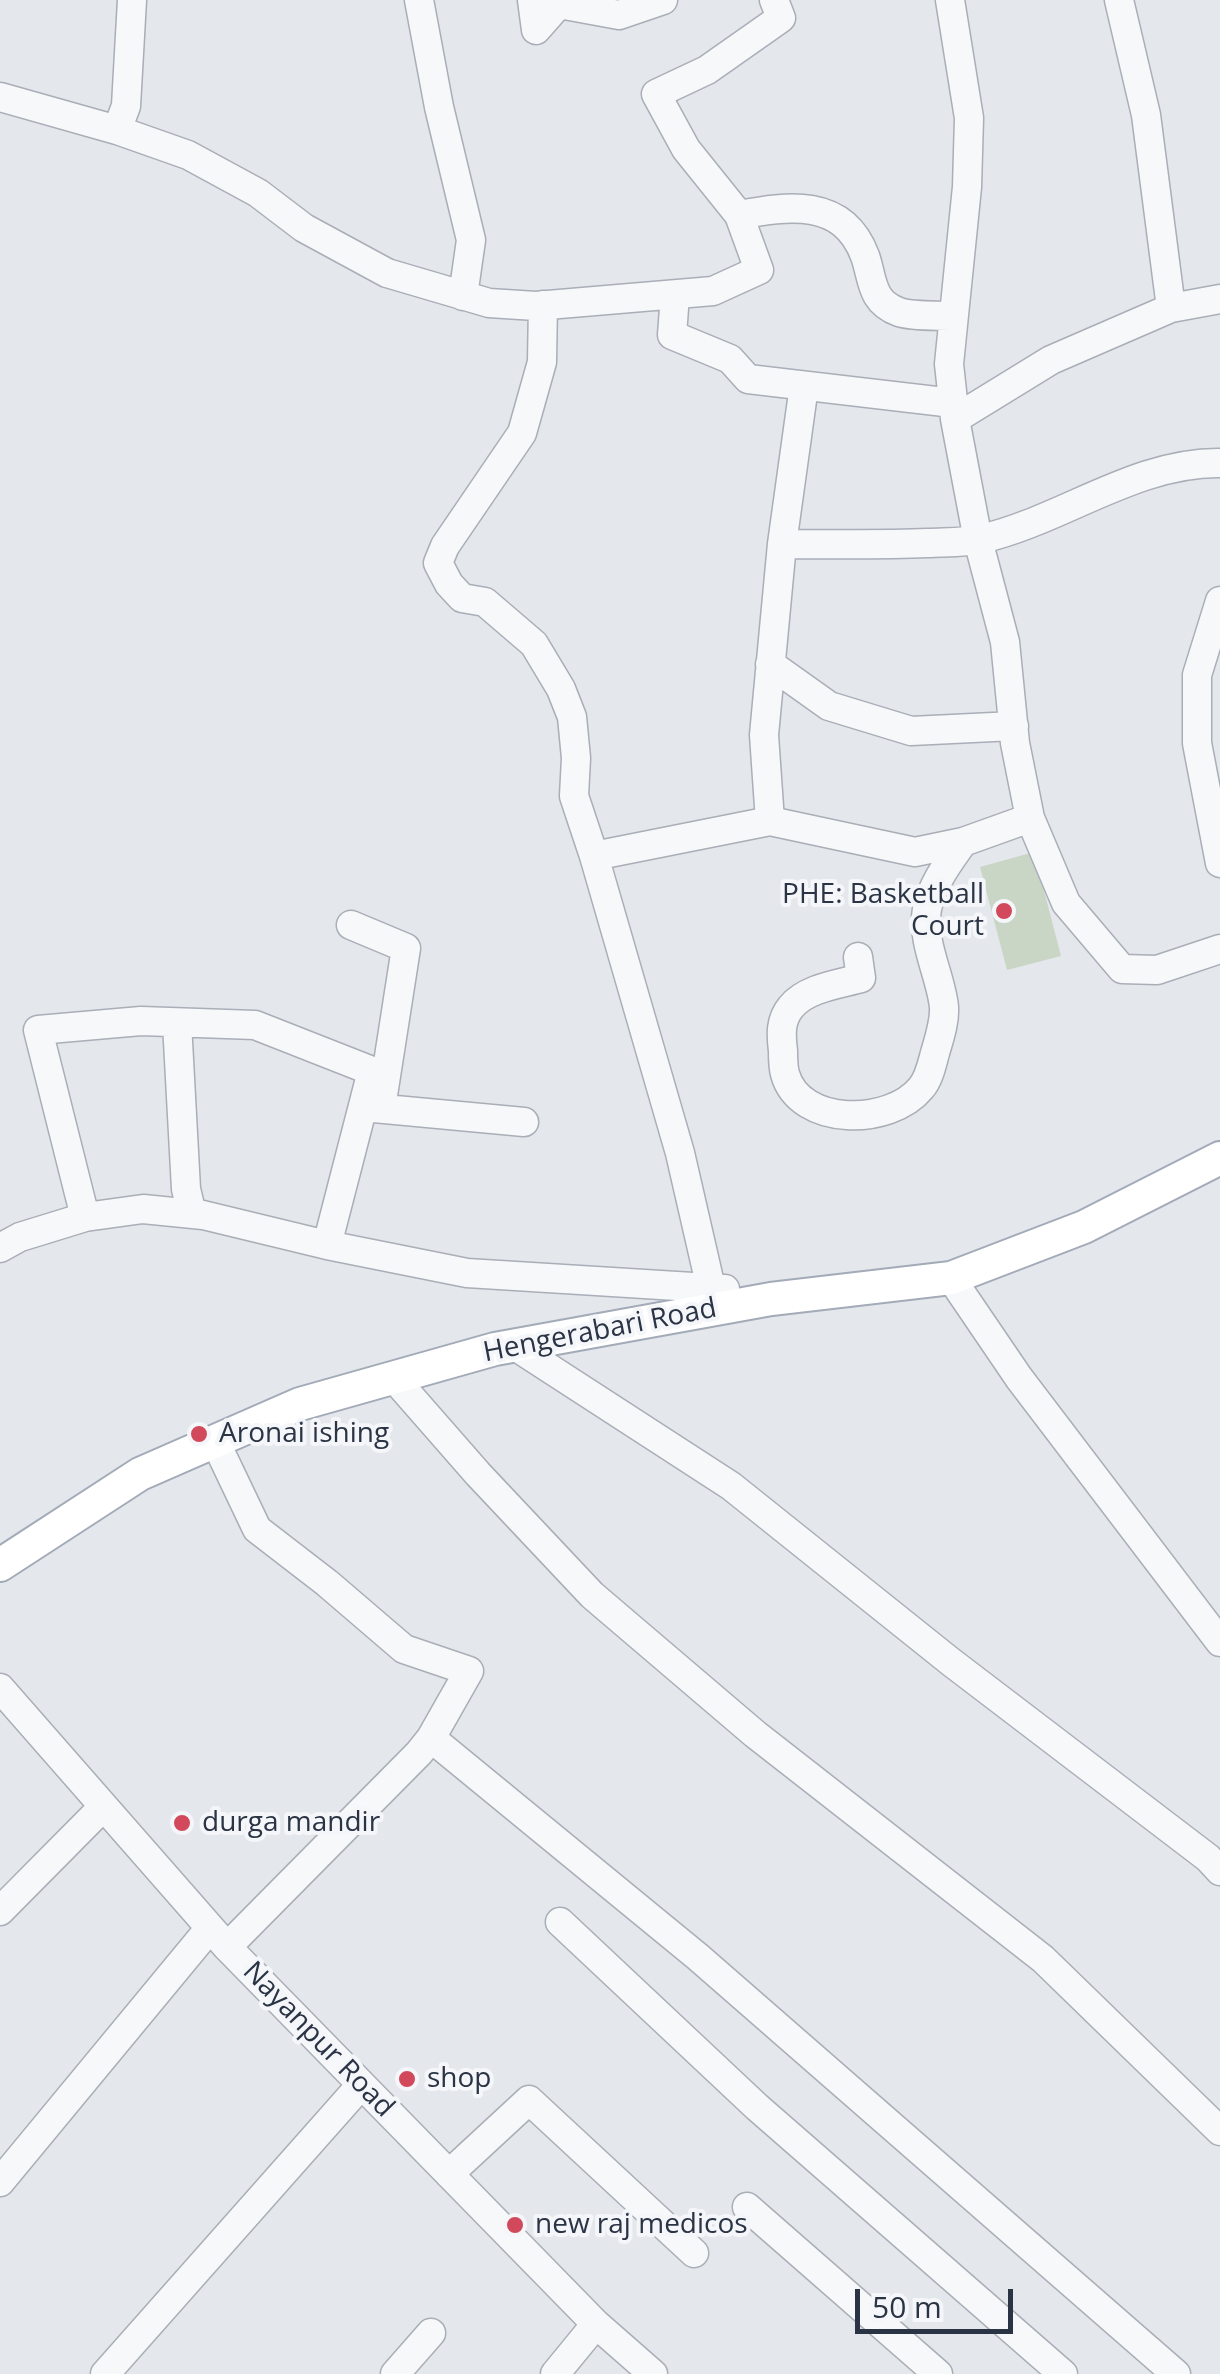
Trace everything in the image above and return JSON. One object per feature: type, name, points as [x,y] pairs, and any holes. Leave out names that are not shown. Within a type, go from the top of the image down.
[{"type":"main road","name":"Hengerabari Road","points":[[0,1565],[140,1474],[300,1404],[515,1346],[771,1299],[951,1278],[1084,1226],[1220,1158]]},
{"type":"street","points":[[117,130],[126,106],[132,0]]},
{"type":"street","points":[[419,0],[439,107],[471,240],[463,296]]},
{"type":"street","points":[[532,0],[536,30],[558,4],[619,14],[663,0]]},
{"type":"street","points":[[0,97],[117,130],[206,164],[258,193],[304,228],[386,273],[463,296],[490,303],[543,305],[713,291],[759,270],[739,215],[686,148],[656,94],[707,70],[781,18],[774,0]]},
{"type":"street","points":[[950,0],[969,118],[968,187],[948,364],[978,540],[1005,642],[1030,818],[1066,903],[1122,968],[1157,970],[1220,949]]},
{"type":"street","points":[[1119,0],[1146,115],[1171,308]]},
{"type":"street","points":[[739,215],[787,206],[817,208],[847,229],[865,254],[872,290],[897,312],[953,316]]},
{"type":"street","points":[[675,295],[672,335],[730,359],[748,379],[954,411],[1050,360],[1171,308],[1220,298]]},
{"type":"street","points":[[543,305],[542,362],[522,433],[444,546],[438,563],[462,598],[485,602],[534,644],[561,689],[572,717],[574,796],[680,1153],[711,1288]]},
{"type":"street","points":[[770,822],[764,734],[782,544],[804,386]]},
{"type":"street","points":[[782,544],[978,540],[1032,524],[1134,480],[1189,463],[1220,463]]},
{"type":"street","points":[[1220,601],[1197,676],[1197,743],[1220,863]]},
{"type":"street","points":[[770,664],[829,706],[911,731],[1014,726]]},
{"type":"street","points":[[594,856],[770,822],[915,852],[964,842],[1030,818]]},
{"type":"street","points":[[858,957],[861,978],[816,991],[792,1006],[781,1029],[785,1076],[802,1100],[834,1114],[855,1117],[882,1114],[920,1090],[928,1076],[944,1006],[931,958],[926,911],[941,874],[964,842]]},
{"type":"street","points":[[327,1245],[372,1108],[406,948],[351,925]]},
{"type":"street","points":[[84,1217],[38,1030],[141,1021],[256,1025],[372,1071],[372,1108]]},
{"type":"street","points":[[177,1023],[186,1190],[192,1214]]},
{"type":"street","points":[[372,1108],[524,1122]]},
{"type":"street","points":[[0,1248],[20,1237],[84,1217],[143,1209],[192,1214],[467,1272],[711,1288],[771,1299]]},
{"type":"street","points":[[951,1278],[1019,1378],[1220,1642]]},
{"type":"street","points":[[515,1346],[731,1486],[1220,1871]]},
{"type":"street","points":[[394,1378],[592,1595],[756,1734],[1044,1960],[1220,2131]]},
{"type":"street","points":[[0,2182],[219,1938],[431,1738],[469,1671],[404,1650],[257,1529],[215,1441]]},
{"type":"street","name":"Nayanpur Road","points":[[0,1688],[219,1938],[596,2324],[653,2374]]},
{"type":"street","points":[[431,1738],[698,1957],[1176,2374]]},
{"type":"street","points":[[0,1911],[102,1808]]},
{"type":"street","points":[[560,1922],[757,2107],[1063,2374]]},
{"type":"street","points":[[105,2374],[361,2084]]},
{"type":"street","points":[[449,2174],[529,2100],[694,2253]]},
{"type":"street","points":[[746,2207],[938,2374]]},
{"type":"street","points":[[555,2374],[596,2324]]},
{"type":"street","points":[[395,2374],[431,2334]]},
{"type":"green space","points":[[1034,852],[1061,956],[1007,970],[980,867]]},
{"type":"place","name":"PHE: Basketball Court","points":[[1004,911]]},
{"type":"place","name":"Aronai ishing","points":[[199,1434]]},
{"type":"place","name":"durga mandir","points":[[182,1823]]},
{"type":"place","name":"shop","points":[[407,2079]]},
{"type":"place","name":"new raj medicos","points":[[515,2225]]}]
